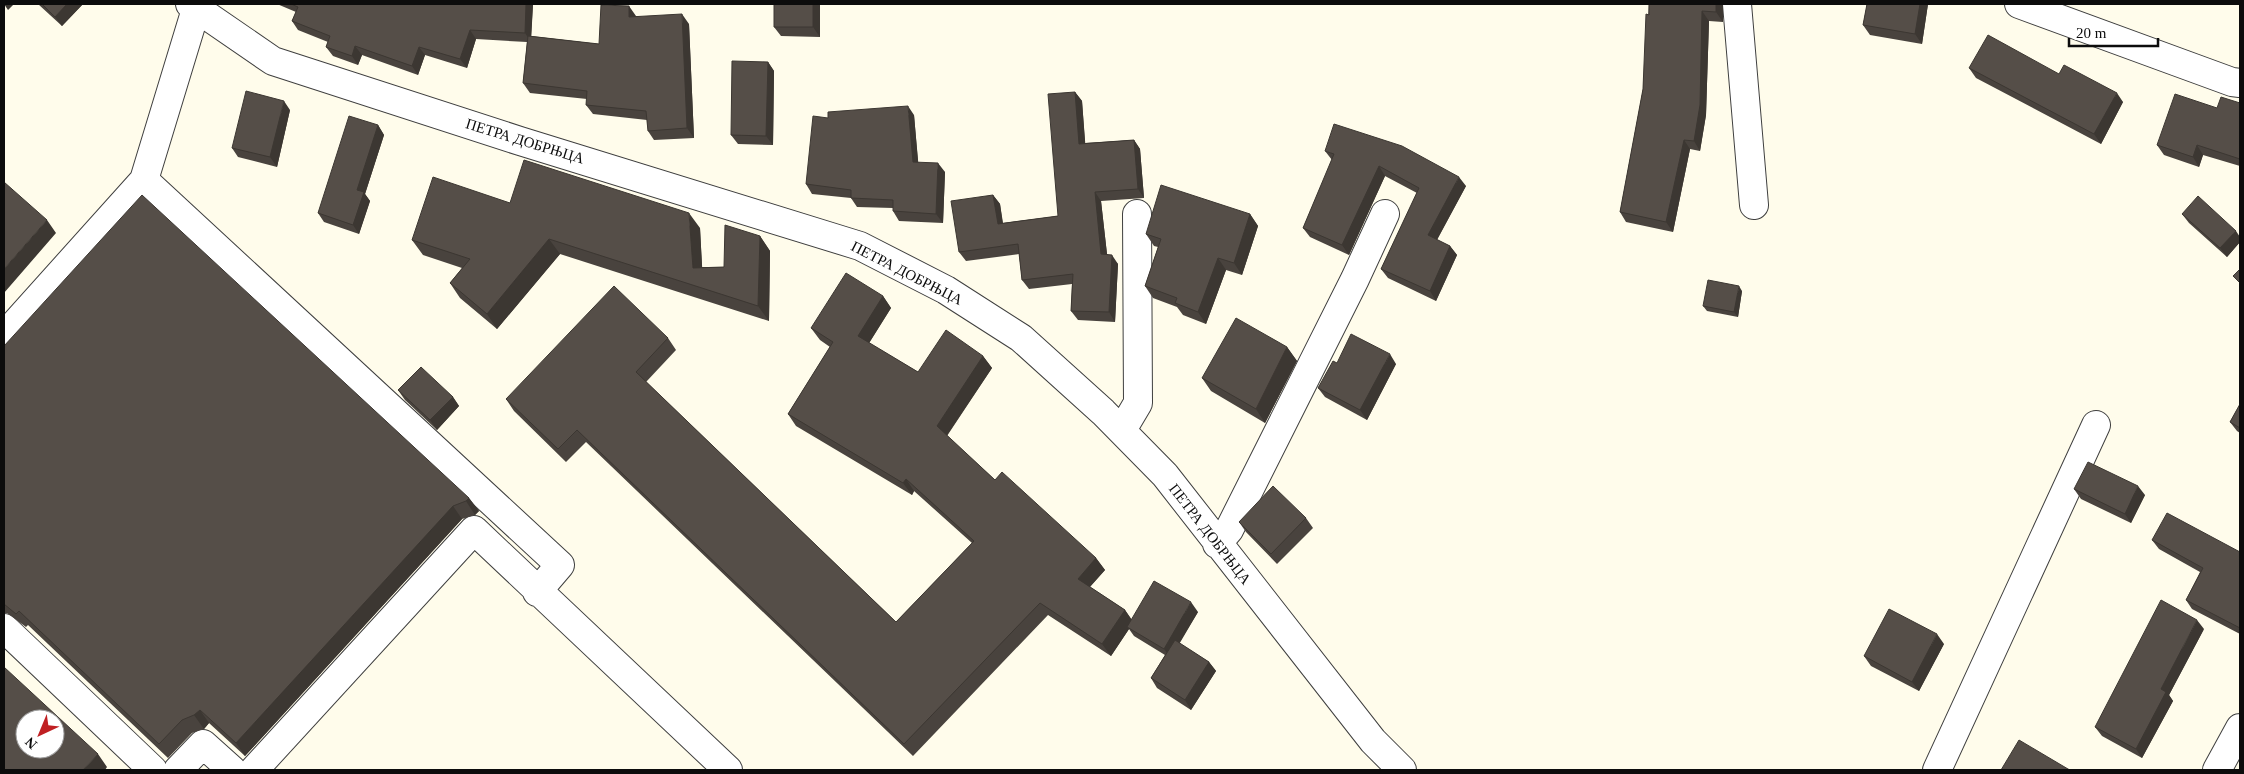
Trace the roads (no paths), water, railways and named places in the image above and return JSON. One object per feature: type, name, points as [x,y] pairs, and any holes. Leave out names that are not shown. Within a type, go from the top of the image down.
[{"type":"street","points":[[1737,4],[1754,205]]},
{"type":"street","points":[[2019,4],[2240,83]]},
{"type":"street","points":[[4,336],[144,180],[193,6]]},
{"type":"street","name":"ПЕТРА ДОБРЊЦА","points":[[193,6],[273,61],[520,141],[860,246],[946,290],[1021,338],[1122,430],[1165,475],[1217,544],[1373,741],[1402,770]]},
{"type":"street","points":[[144,180],[560,565],[537,592]]},
{"type":"street","points":[[1122,430],[1138,403],[1137,214]]},
{"type":"street","points":[[1217,544],[1229,530],[1385,214]]},
{"type":"street","points":[[1937,770],[2096,425]]},
{"type":"street","points":[[254,770],[474,530],[537,592],[728,770]]},
{"type":"street","points":[[4,628],[153,770]]},
{"type":"street","points":[[2217,770],[2240,728]]},
{"type":"street","points":[[178,770],[202,744],[232,770]]}]
